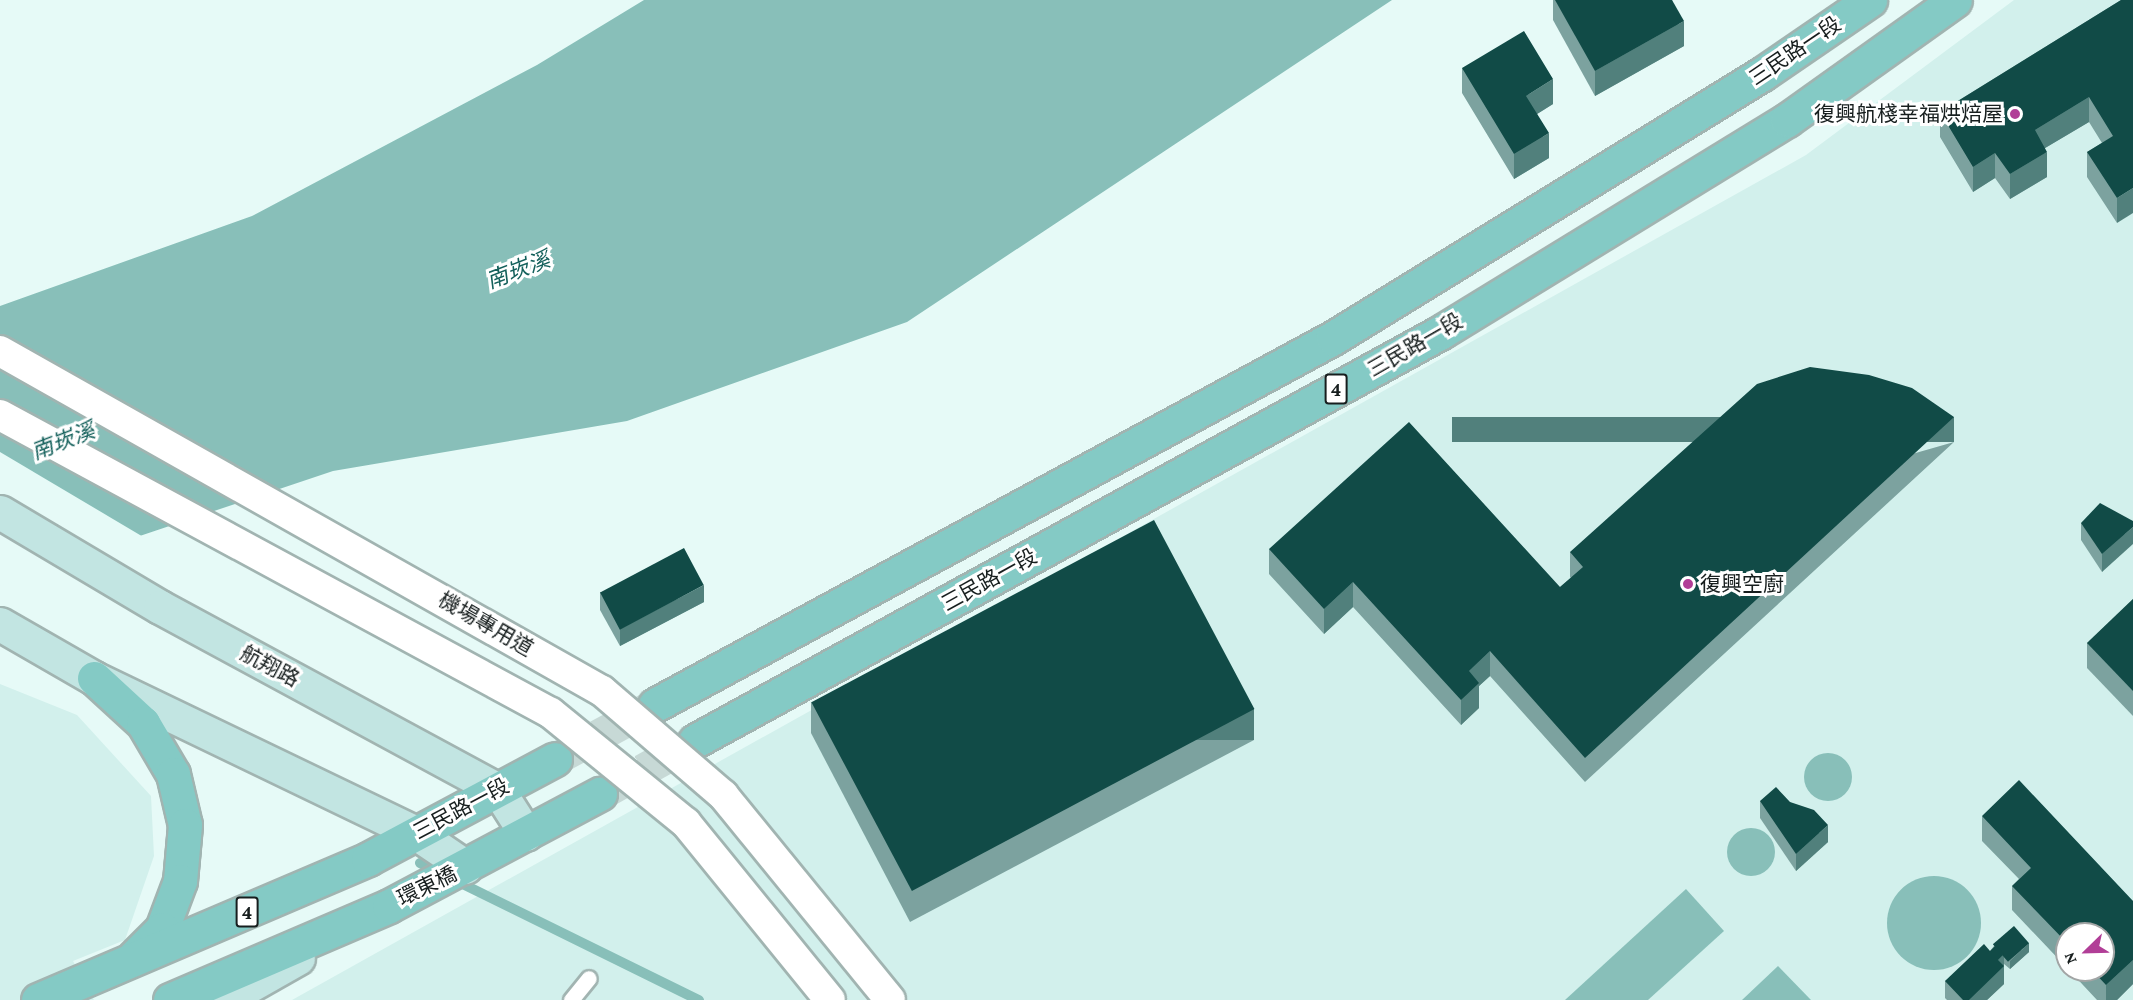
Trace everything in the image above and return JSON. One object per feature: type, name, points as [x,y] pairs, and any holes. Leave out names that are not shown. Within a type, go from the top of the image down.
[{"type":"main road","name":"三民路一段","points":[[655,705],[1333,338],[1762,74],[1870,0]]},
{"type":"main road","name":"三民路一段","points":[[695,741],[1441,332],[1787,120],[1955,0]]},
{"type":"main road","points":[[94,678],[143,723],[172,774],[185,825],[180,881],[162,929],[125,966]]},
{"type":"main road","name":"三民路一段","points":[[125,966],[368,859],[555,759]]},
{"type":"main road","name":"4","points":[[466,867],[600,794]]},
{"type":"main road","name":"環東橋","points":[[389,906],[466,867]]},
{"type":"main road","name":"4","points":[[170,1000],[389,906]]},
{"type":"main road","name":"4","points":[[38,1000],[125,966]]},
{"type":"street","name":"機場專用道","points":[[0,351],[602,691],[723,795],[890,1000]]},
{"type":"street","points":[[0,415],[551,713],[686,823],[830,1000]]},
{"type":"street","name":"航翔路","points":[[0,512],[160,607],[498,790],[526,834]]},
{"type":"street","points":[[0,624],[94,678],[416,833],[466,867]]},
{"type":"street","points":[[224,1000],[389,906]]},
{"type":"lane","points":[[571,1000],[589,978]]},
{"type":"shaded area","points":[[2014,0],[2133,0],[2133,1000],[292,1000],[1806,155]]},
{"type":"shaded area","points":[[0,684],[77,715],[151,796],[154,856],[125,940],[73,961],[94,1000],[0,1000]]},
{"type":"water","name":"南崁溪","points":[[644,0],[1392,0],[907,322],[627,421],[333,471],[0,583],[0,306],[252,216],[537,65]]},
{"type":"water","points":[[1828,753],[1845,760],[1852,777],[1845,794],[1828,801],[1811,794],[1804,777],[1811,760]]},
{"type":"water","points":[[1751,828],[1768,835],[1775,852],[1768,869],[1751,876],[1734,869],[1727,852],[1734,835]]},
{"type":"water","points":[[1934,876],[1952,879],[1967,890],[1978,905],[1981,923],[1978,941],[1967,956],[1952,967],[1934,970],[1916,967],[1901,956],[1890,941],[1887,923],[1890,905],[1901,890],[1916,879]]},
{"type":"water","points":[[1686,889],[1724,931],[1648,1000],[1565,1000]]},
{"type":"water","points":[[1778,966],[1811,1000],[1742,1000]]},
{"type":"pier","points":[[0,452],[145,538],[0,586]]},
{"type":"building","points":[[1555,0],[1672,0],[1684,21],[1595,71]]},
{"type":"building","points":[[2121,0],[2133,0],[2133,188],[2117,198],[2087,152],[2113,136],[2089,97],[2035,130],[2047,152],[2010,174],[1995,153],[1973,167],[1940,112]]},
{"type":"building","points":[[1524,31],[1553,79],[1526,96],[1549,133],[1514,154],[1462,68]]},
{"type":"building","points":[[1810,367],[1869,375],[1912,388],[1954,417],[1585,758],[1490,651],[1469,671],[1479,683],[1461,700],[1353,582],[1324,609],[1269,549],[1409,422],[1560,587],[1583,567],[1570,552],[1757,384]]},
{"type":"building","points":[[2100,503],[2133,521],[2133,527],[2102,554],[2081,523]]},
{"type":"building","points":[[1154,520],[1254,709],[912,891],[811,702]]},
{"type":"building","points":[[684,548],[704,585],[620,630],[600,593]]},
{"type":"building","points":[[2133,599],[2133,691],[2087,643]]},
{"type":"building","points":[[2019,780],[2133,901],[2133,960],[2115,977],[2115,922],[2055,922],[2055,931],[2012,886],[2031,868],[1982,816]]},
{"type":"building","points":[[1776,787],[1790,802],[1814,810],[1828,825],[1796,854],[1760,801]]},
{"type":"building","points":[[2014,926],[2029,943],[2008,962],[1993,944]]},
{"type":"building","points":[[1984,944],[1990,951],[1996,945],[2004,954],[1998,960],[2004,966],[1969,1000],[1963,1000],[1945,981]]},
{"type":"waterway","points":[[420,863],[699,1000]]},
{"type":"tunnel","points":[[555,759],[655,705]]},
{"type":"tunnel","points":[[600,794],[695,741]]},
{"type":"place","name":"復興航棧幸福烘焙屋","points":[[2015,114]]},
{"type":"place","name":"復興空廚","points":[[1688,584]]}]
